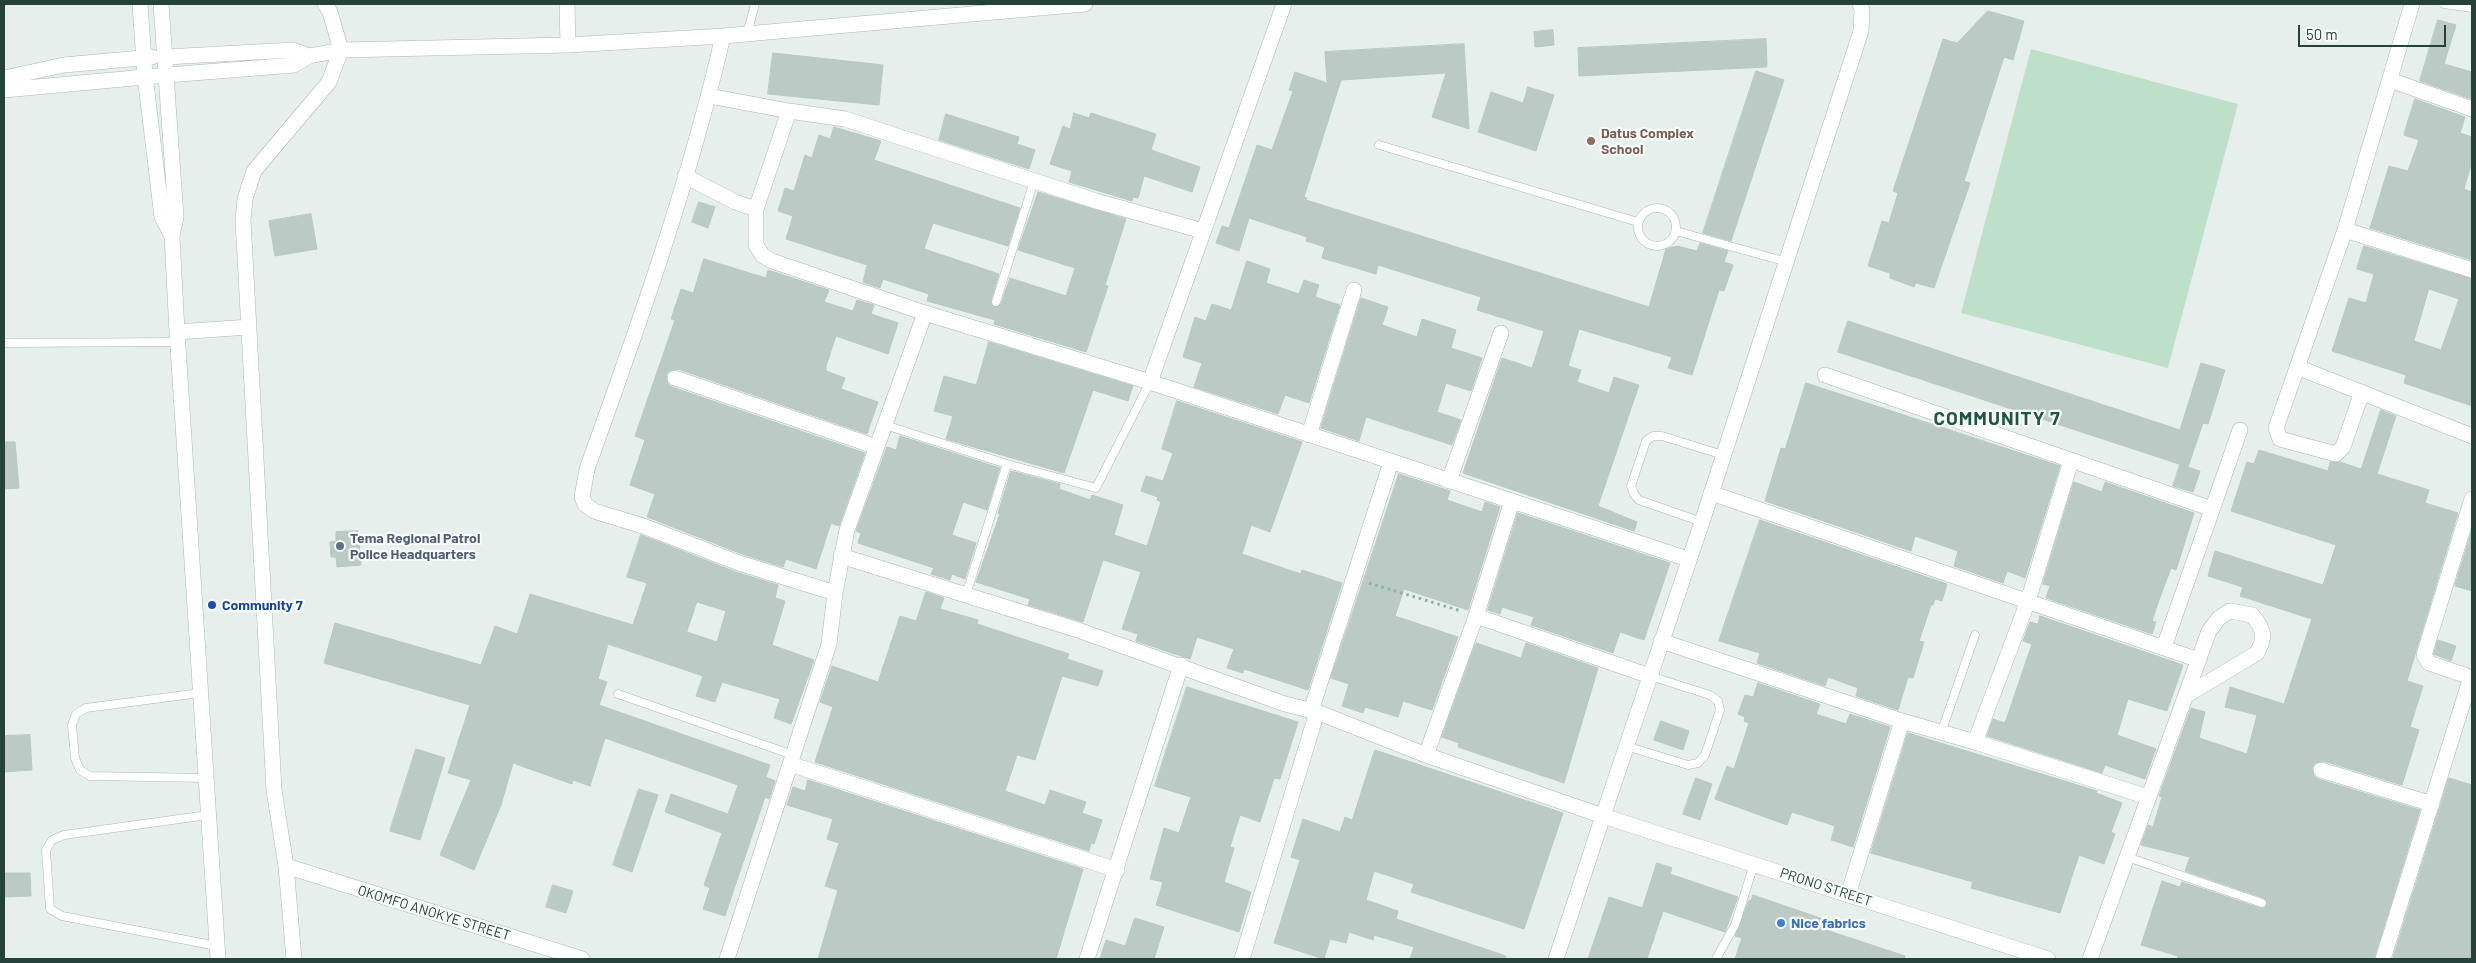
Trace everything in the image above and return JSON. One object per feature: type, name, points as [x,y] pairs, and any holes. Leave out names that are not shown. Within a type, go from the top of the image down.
[{"type":"street","points":[[140,4],[145,76],[162,217],[172,236]]},
{"type":"street","points":[[161,4],[176,217],[172,236],[217,952]]},
{"type":"street","points":[[294,959],[286,866],[274,790],[243,220],[245,199],[254,171],[329,82],[341,50],[330,12],[325,4]]},
{"type":"street","points":[[566,4],[568,45]]},
{"type":"street","points":[[4,90],[145,76],[294,65],[309,56],[341,50],[568,45],[723,36],[1021,7],[1085,4]]},
{"type":"street","points":[[1150,382],[1284,4]]},
{"type":"street","points":[[1556,959],[1688,559],[1702,522],[1861,31],[1860,4]]},
{"type":"street","points":[[2362,392],[2340,451],[2336,454],[2280,439],[2276,428],[2345,230],[2412,4]]},
{"type":"street","points":[[723,36],[709,96],[660,263],[587,469],[582,497],[585,504],[594,511],[643,526],[739,562],[835,593]]},
{"type":"street","points":[[4,78],[64,65],[166,56],[293,50],[309,56]]},
{"type":"street","points":[[2390,80],[2472,110]]},
{"type":"street","points":[[709,96],[845,119],[1034,181],[1203,231]]},
{"type":"street","points":[[788,110],[777,151],[756,209],[756,245],[762,256],[772,261],[925,313],[1150,382],[1688,559]]},
{"type":"street","points":[[685,176],[735,202],[756,209]]},
{"type":"street","points":[[2345,230],[2472,270]]},
{"type":"street","points":[[1309,435],[1354,290]]},
{"type":"street","points":[[727,959],[829,644],[835,593],[847,530],[925,313]]},
{"type":"street","points":[[178,337],[249,327]]},
{"type":"street","points":[[1450,482],[1501,332]]},
{"type":"street","points":[[2297,367],[2472,436]]},
{"type":"street","points":[[1824,375],[1971,424],[2071,461],[2212,509]]},
{"type":"street","points":[[675,378],[877,447]]},
{"type":"street","points":[[2164,647],[2240,430]]},
{"type":"street","points":[[1975,742],[2028,601],[2071,461]]},
{"type":"street","points":[[1242,959],[1354,578],[1391,462]]},
{"type":"street","points":[[1711,493],[2199,660]]},
{"type":"street","points":[[2383,959],[2470,680],[2467,676],[2429,663],[2424,655],[2472,499]]},
{"type":"street","points":[[1426,755],[1476,616],[1512,501]]},
{"type":"street","name":"PRONO STREET","points":[[842,556],[1181,665],[1286,704],[1314,712],[1426,755],[1603,816],[2048,959]]},
{"type":"street","points":[[2090,959],[2210,631],[2219,618],[2230,611],[2252,616],[2264,632],[2263,642],[2257,653],[2187,695]]},
{"type":"street","points":[[1476,616],[1650,676]]},
{"type":"street","points":[[1661,640],[1902,721],[2148,797]]},
{"type":"street","points":[[1087,959],[1181,665]]},
{"type":"street","points":[[1848,895],[1902,721]]},
{"type":"street","points":[[792,760],[1117,870]]},
{"type":"street","points":[[2322,770],[2432,804]]},
{"type":"street","name":"OKOMFO ANOKYE STREET","points":[[286,866],[582,959]]},
{"type":"lane","points":[[747,34],[755,4]]},
{"type":"lane","points":[[2444,4],[2472,8]]},
{"type":"lane","points":[[1379,145],[1638,222]]},
{"type":"lane","points":[[996,302],[1034,181]]},
{"type":"lane","points":[[1658,208],[1670,213],[1676,225],[1676,231],[1668,243],[1649,245],[1639,235],[1638,222],[1645,211],[1658,208]]},
{"type":"lane","points":[[1676,231],[1787,262]]},
{"type":"lane","points":[[4,342],[178,337]]},
{"type":"lane","points":[[885,425],[1007,464],[1096,488],[1150,382]]},
{"type":"lane","points":[[1702,522],[1639,500],[1634,494],[1632,486],[1646,441],[1653,436],[1662,436],[1723,455]]},
{"type":"lane","points":[[966,595],[1007,464]]},
{"type":"lane","points":[[1941,733],[1974,635]]},
{"type":"lane","points":[[1626,746],[1688,765],[1698,763],[1705,755],[1720,710],[1718,701],[1710,695],[1650,676]]},
{"type":"lane","points":[[200,694],[86,708],[76,714],[72,725],[75,758],[80,770],[90,776],[205,778]]},
{"type":"lane","points":[[618,694],[792,760]]},
{"type":"lane","points":[[208,815],[64,835],[52,840],[46,850],[50,909],[62,916],[217,952]]},
{"type":"lane","points":[[2127,857],[2262,903]]},
{"type":"lane","points":[[1716,959],[1735,925],[1754,864]]},
{"type":"path","points":[[1354,578],[1476,616]]},
{"type":"green space","points":[[2031,49],[2238,104],[2168,368],[1961,313]]},
{"type":"building","points":[[1988,11],[2024,21],[2013,60],[2004,57],[1964,181],[1970,183],[1934,288],[1916,283],[1914,287],[1890,278],[1890,273],[1868,266],[1882,221],[1889,223],[1898,193],[1893,191],[1943,39],[1957,43]]},
{"type":"building","points":[[2438,20],[2456,25],[2444,64],[2472,72],[2471,99],[2420,81]]},
{"type":"building","points":[[1553,30],[1554,45],[1535,47],[1534,32]]},
{"type":"building","points":[[1766,39],[1767,67],[1579,76],[1578,48]]},
{"type":"building","points":[[1464,44],[1469,129],[1432,117],[1446,73],[1341,80],[1304,197],[1307,198],[1306,200],[1649,307],[1666,249],[1677,246],[1697,251],[1700,243],[1728,251],[1724,262],[1733,265],[1724,291],[1719,290],[1692,375],[1668,368],[1672,357],[1579,329],[1568,366],[1581,370],[1577,382],[1609,393],[1614,377],[1639,385],[1598,506],[1637,522],[1634,531],[1463,473],[1502,358],[1532,368],[1544,331],[1477,310],[1481,297],[1378,265],[1376,274],[1322,258],[1325,247],[1306,241],[1307,237],[1249,218],[1239,251],[1216,243],[1222,226],[1229,228],[1257,145],[1272,150],[1293,91],[1289,90],[1295,72],[1327,83],[1325,52]]},
{"type":"building","points":[[773,53],[883,65],[879,105],[768,94]]},
{"type":"building","points":[[1756,71],[1784,80],[1731,241],[1703,233]]},
{"type":"building","points":[[1528,87],[1554,95],[1536,151],[1478,132],[1491,92],[1523,103]]},
{"type":"building","points":[[2415,99],[2465,117],[2460,133],[2472,137],[2472,162],[2464,189],[2472,192],[2472,260],[2370,228],[2389,166],[2408,171],[2419,140],[2404,135]]},
{"type":"building","points":[[1074,113],[1089,118],[1091,113],[1156,134],[1151,150],[1200,167],[1192,192],[1144,176],[1138,198],[1133,197],[1132,201],[1069,182],[1072,171],[1050,164],[1063,126],[1070,129]]},
{"type":"building","points":[[946,114],[1019,137],[1017,144],[1035,150],[1029,169],[939,140]]},
{"type":"building","points":[[834,127],[881,141],[874,160],[1020,208],[1008,246],[933,223],[924,249],[999,274],[991,301],[994,307],[1001,304],[1010,278],[1066,296],[1075,268],[1018,250],[1038,192],[1126,219],[1105,285],[1108,286],[1086,352],[994,324],[995,320],[927,301],[929,294],[883,279],[880,288],[863,282],[867,265],[786,239],[793,216],[778,211],[785,188],[794,191],[805,155],[812,158],[819,135],[830,139]]},
{"type":"building","points":[[699,202],[715,207],[708,228],[692,222]]},
{"type":"building","points":[[311,214],[317,249],[275,256],[269,221]]},
{"type":"building","points":[[2364,246],[2472,279],[2472,406],[2404,383],[2406,375],[2332,351],[2349,298],[2366,303],[2374,274],[2357,269]],"holes":[[[2429,289],[2459,299],[2441,350],[2414,341]]]},
{"type":"building","points":[[704,259],[766,278],[768,270],[829,290],[824,302],[853,311],[857,300],[874,305],[871,314],[898,323],[888,354],[836,336],[826,366],[826,371],[845,378],[841,389],[878,402],[867,434],[678,369],[669,371],[666,375],[668,384],[672,387],[865,453],[839,526],[831,523],[816,569],[786,559],[783,567],[742,554],[647,517],[655,494],[630,485],[645,440],[635,436],[675,320],[671,319],[681,289],[693,293]]},
{"type":"building","points":[[1247,261],[1270,269],[1266,283],[1299,294],[1304,280],[1319,285],[1315,297],[1340,305],[1309,403],[1285,395],[1278,414],[1194,387],[1202,363],[1183,357],[1195,317],[1206,321],[1212,304],[1231,310]]},
{"type":"building","points":[[1361,298],[1388,307],[1382,325],[1417,337],[1422,319],[1456,330],[1451,348],[1482,358],[1471,391],[1446,383],[1437,412],[1461,420],[1452,445],[1366,417],[1359,441],[1321,428]]},
{"type":"building","points":[[1848,321],[2180,430],[2201,363],[2225,370],[2208,424],[2203,423],[2188,467],[1838,352]]},
{"type":"building","points":[[989,342],[1133,386],[1128,401],[1093,390],[1064,473],[946,439],[953,416],[934,411],[944,376],[976,385]]},
{"type":"building","points":[[1806,383],[2060,466],[2025,578],[2007,571],[2003,583],[1954,566],[1958,551],[1915,536],[1911,551],[1765,501],[1781,448],[1785,449]]},
{"type":"building","points":[[1177,401],[1302,442],[1270,532],[1251,525],[1242,554],[1301,574],[1302,570],[1342,583],[1308,690],[1244,669],[1243,673],[1227,668],[1234,649],[1197,637],[1190,659],[1136,641],[1138,634],[1122,629],[1141,572],[1103,560],[1083,622],[1028,605],[1030,599],[976,582],[1000,514],[998,513],[1011,471],[1060,484],[1059,489],[1090,500],[1092,495],[1123,505],[1114,535],[1147,546],[1161,502],[1157,500],[1158,497],[1141,491],[1146,476],[1163,481],[1173,453],[1162,449]]},
{"type":"building","points":[[2381,410],[2396,416],[2377,474],[2429,490],[2425,503],[2458,513],[2407,681],[2423,686],[2410,727],[2419,730],[2402,785],[2324,761],[2315,763],[2312,768],[2314,776],[2318,779],[2420,810],[2374,959],[2177,959],[2178,956],[2141,945],[2162,881],[2180,887],[2182,882],[2260,908],[2265,908],[2267,904],[2264,898],[2185,871],[2190,857],[2141,845],[2148,825],[2153,827],[2162,797],[2159,796],[2191,708],[2205,712],[2199,738],[2247,754],[2257,715],[2225,707],[2230,687],[2284,704],[2312,619],[2240,596],[2243,587],[2208,576],[2215,551],[2323,585],[2336,545],[2231,511],[2247,462],[2254,464],[2259,450],[2328,471],[2330,462],[2340,462],[2361,469]]},
{"type":"building","points":[[900,436],[1000,468],[987,510],[963,502],[952,535],[976,543],[965,579],[952,574],[950,580],[931,574],[934,568],[858,543],[861,533],[856,531],[887,447],[896,450]]},
{"type":"building","points":[[4,442],[15,442],[19,488],[4,489]]},
{"type":"building","points":[[2180,465],[2200,471],[2193,492],[2173,486]]},
{"type":"building","points":[[1399,474],[1450,491],[1447,500],[1482,512],[1485,502],[1500,507],[1468,610],[1404,589],[1395,616],[1458,637],[1432,710],[1403,701],[1398,717],[1365,707],[1363,713],[1342,706],[1349,684],[1331,678]]},
{"type":"building","points":[[2074,482],[2102,492],[2105,482],[2194,513],[2176,570],[2171,568],[2159,600],[2152,621],[2156,622],[2152,634],[2046,598],[2050,586],[2043,584]]},
{"type":"building","points":[[1518,513],[1670,563],[1644,640],[1620,632],[1613,653],[1531,625],[1534,617],[1502,607],[1500,614],[1488,610]]},
{"type":"building","points":[[1760,520],[1947,584],[1942,601],[1935,599],[1933,605],[1931,605],[1919,641],[1924,642],[1913,678],[1908,677],[1898,710],[1856,696],[1858,688],[1828,677],[1825,686],[1757,663],[1760,653],[1719,641]]},
{"type":"building","points":[[2472,530],[2472,591],[2455,586]]},
{"type":"building","points":[[358,531],[361,565],[337,567],[336,557],[331,557],[330,542],[336,541],[336,532]]},
{"type":"building","points":[[641,535],[736,572],[778,585],[775,598],[785,601],[772,645],[814,660],[791,724],[774,718],[780,699],[722,682],[715,702],[696,696],[703,676],[608,644],[598,679],[607,682],[599,705],[770,765],[766,777],[775,781],[769,799],[765,797],[725,916],[703,909],[710,888],[704,885],[722,833],[665,812],[671,794],[728,814],[738,785],[605,738],[590,786],[573,780],[572,784],[513,763],[501,805],[474,870],[440,855],[471,780],[448,773],[470,705],[324,663],[335,623],[481,665],[495,626],[517,634],[530,594],[633,625],[647,583],[627,577]],"holes":[[[697,602],[726,611],[717,642],[687,632]]]},
{"type":"building","points":[[926,592],[944,598],[940,609],[978,620],[977,624],[1069,654],[1067,659],[1103,671],[1098,686],[1062,676],[1035,760],[1017,755],[1005,791],[1045,805],[1050,790],[1086,802],[1082,813],[1102,820],[1094,844],[1091,843],[1089,851],[815,762],[833,707],[820,702],[832,666],[878,682],[900,616],[916,621]]},
{"type":"building","points":[[2040,616],[2183,665],[2167,711],[2128,699],[2117,735],[2156,749],[2145,779],[2105,765],[2102,773],[1987,736],[1993,719],[2005,723],[2032,644],[2023,641],[2030,622],[2038,624]]},
{"type":"building","points":[[2438,640],[2456,646],[2451,661],[2434,654]]},
{"type":"building","points":[[1476,643],[1521,658],[1526,643],[1598,668],[1564,783],[1458,747],[1459,743],[1442,737]]},
{"type":"building","points":[[1758,683],[1820,704],[1816,714],[1846,724],[1850,714],[1890,727],[1853,847],[1831,840],[1835,826],[1792,812],[1787,825],[1715,799],[1727,766],[1734,769],[1749,723],[1744,721],[1745,717],[1738,714],[1745,695],[1753,697]]},
{"type":"building","points":[[1187,687],[1298,722],[1280,779],[1274,778],[1260,822],[1240,815],[1230,847],[1234,848],[1224,882],[1251,892],[1239,932],[1156,905],[1163,882],[1150,879],[1164,828],[1179,833],[1191,797],[1155,786]]},
{"type":"building","points":[[1661,721],[1689,731],[1683,750],[1654,740]]},
{"type":"building","points":[[1908,733],[2097,791],[2096,793],[2122,803],[2111,832],[2115,834],[2104,864],[2079,855],[2060,913],[1971,888],[1973,882],[1871,853]]},
{"type":"building","points":[[30,735],[32,770],[4,772],[4,736]]},
{"type":"building","points":[[416,749],[445,758],[420,840],[390,831]]},
{"type":"building","points":[[1375,750],[1563,813],[1524,929],[1411,892],[1414,884],[1374,871],[1366,900],[1398,911],[1396,919],[1506,956],[1505,959],[1410,959],[1414,947],[1374,935],[1373,940],[1349,932],[1346,943],[1330,939],[1324,959],[1274,943],[1300,860],[1291,857],[1303,819],[1340,832],[1345,817],[1352,820]]},
{"type":"building","points":[[1696,778],[1712,784],[1700,820],[1683,814]]},
{"type":"building","points":[[2449,778],[2472,785],[2472,959],[2393,959]]},
{"type":"building","points":[[808,780],[1083,869],[1056,959],[818,959],[838,890],[825,886],[839,843],[827,839],[833,819],[787,805],[793,787],[805,791]]},
{"type":"building","points":[[639,789],[658,795],[632,872],[613,865]]},
{"type":"building","points":[[1657,863],[1672,868],[1670,874],[1738,897],[1725,932],[1663,911],[1647,959],[1588,959],[1609,897],[1642,908]]},
{"type":"building","points":[[4,873],[30,873],[31,896],[4,897]]},
{"type":"building","points":[[553,885],[573,891],[566,913],[546,907]]},
{"type":"building","points":[[1753,895],[1823,919],[1820,928],[1905,956],[1904,959],[1735,959],[1742,938],[1735,936],[1749,900],[1751,901]]},
{"type":"building","points":[[1135,918],[1164,927],[1154,959],[1100,959],[1106,940],[1125,946]]},
{"type":"place","name":"Datus Complex School","points":[[1591,141]]},
{"type":"place","name":"Tema Regional Patrol Police Headquarters","points":[[340,546]]},
{"type":"place","name":"Community 7","points":[[212,605]]},
{"type":"place","name":"Nice fabrics","points":[[1781,923]]},
{"type":"district","name":"COMMUNITY 7","points":[[1997,419]]}]
